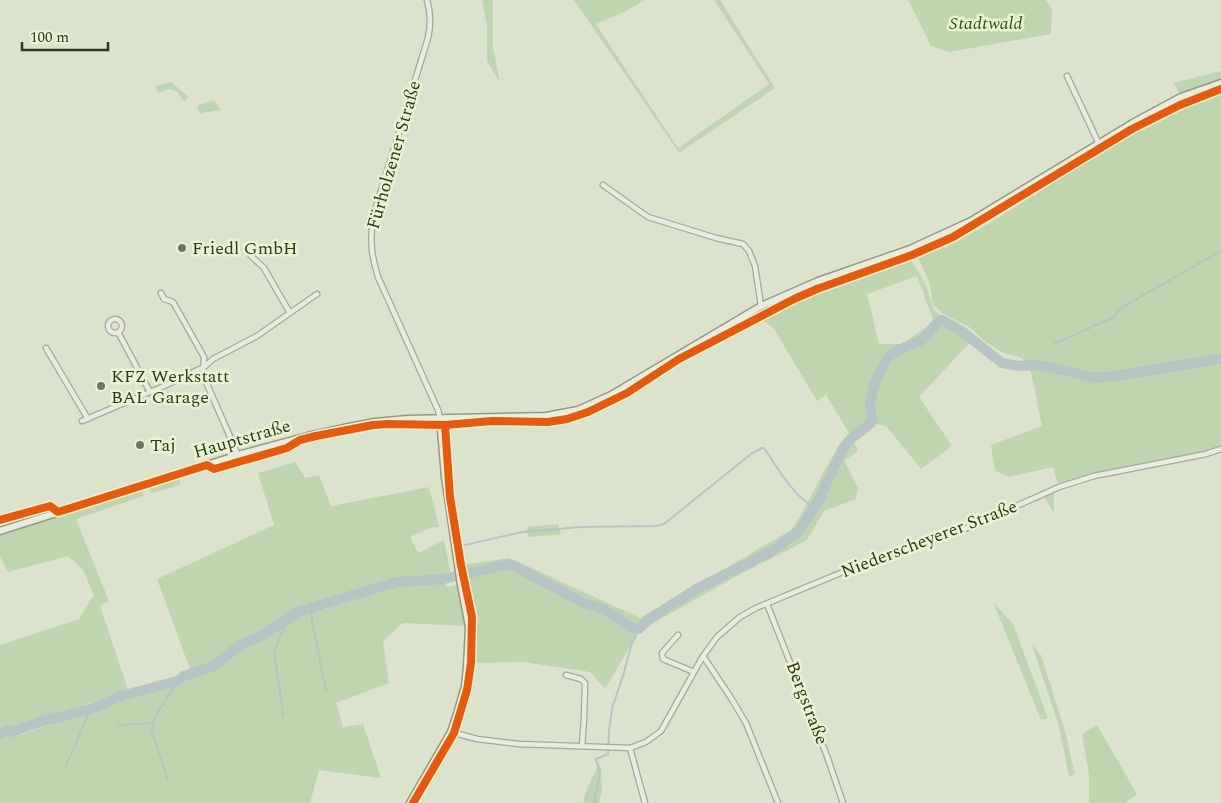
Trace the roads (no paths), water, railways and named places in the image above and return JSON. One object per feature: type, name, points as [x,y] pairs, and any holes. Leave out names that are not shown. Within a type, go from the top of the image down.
[{"type":"main road","name":"Hauptstraße","points":[[0,531],[238,455],[308,436],[375,422],[440,418],[546,416],[578,410],[611,395],[761,306],[818,281],[910,249],[971,221],[1034,184],[1098,142],[1180,97],[1221,83]]},
{"type":"main road","points":[[410,803],[450,732],[458,714],[465,686],[467,667],[469,627],[445,477],[440,418]]},
{"type":"street","name":"Fürholzener Straße","points":[[427,0],[431,26],[373,217],[371,255],[378,277],[440,418]]},
{"type":"street","points":[[1067,76],[1098,142]]},
{"type":"street","points":[[603,186],[648,217],[716,238],[743,244],[749,251],[755,266],[761,306]]},
{"type":"street","points":[[250,256],[264,268],[290,313]]},
{"type":"street","points":[[161,293],[164,300],[173,302],[204,357],[203,375],[238,455]]},
{"type":"street","points":[[46,348],[85,420],[204,367],[213,359],[257,336],[317,294]]},
{"type":"street","points":[[118,332],[150,392]]},
{"type":"street","name":"Niederscheyerer Straße","points":[[450,732],[477,739],[519,744],[630,748],[646,742],[661,731],[703,656],[717,637],[740,617],[863,564],[965,529],[1059,487],[1094,476],[1206,454],[1221,449]]},
{"type":"street","name":"Bergstraße","points":[[767,604],[827,756],[842,803]]},
{"type":"street","points":[[678,635],[662,653],[663,659],[694,672]]},
{"type":"street","points":[[703,656],[746,723],[778,803]]},
{"type":"street","points":[[566,675],[582,679],[585,683],[582,746]]},
{"type":"street","points":[[630,748],[645,803]]},
{"type":"waterway","points":[[1054,344],[1114,317],[1119,309],[1221,251]]},
{"type":"waterway","points":[[0,734],[91,709],[121,696],[177,681],[184,676],[212,667],[242,644],[259,637],[297,612],[397,582],[444,579],[508,564],[586,604],[604,609],[633,629],[639,629],[649,619],[698,588],[772,551],[799,531],[820,498],[843,448],[872,422],[871,398],[884,363],[892,354],[923,339],[942,320],[960,330],[1002,363],[1050,367],[1095,378],[1221,359]]},
{"type":"waterway","points":[[465,545],[522,532],[580,527],[656,526],[664,524],[751,454],[762,448],[764,448],[793,489],[814,507]]},
{"type":"waterway","points":[[310,610],[326,691]]},
{"type":"waterway","points":[[283,715],[274,651],[288,619]]},
{"type":"waterway","points":[[594,803],[600,773],[596,759],[608,754],[612,708],[631,646],[639,629]]},
{"type":"waterway","points":[[168,780],[152,731],[155,718],[177,681]]},
{"type":"waterway","points":[[66,766],[91,709]]},
{"type":"waterway","points":[[119,725],[151,723]]},
{"type":"place","name":"Friedl GmbH","points":[[182,248]]},
{"type":"place","name":"KFZ Werkstatt BAL Garage","points":[[101,386]]},
{"type":"place","name":"Taj","points":[[140,445]]},
{"type":"park label","name":"Stadtwald","points":[[986,23]]}]
